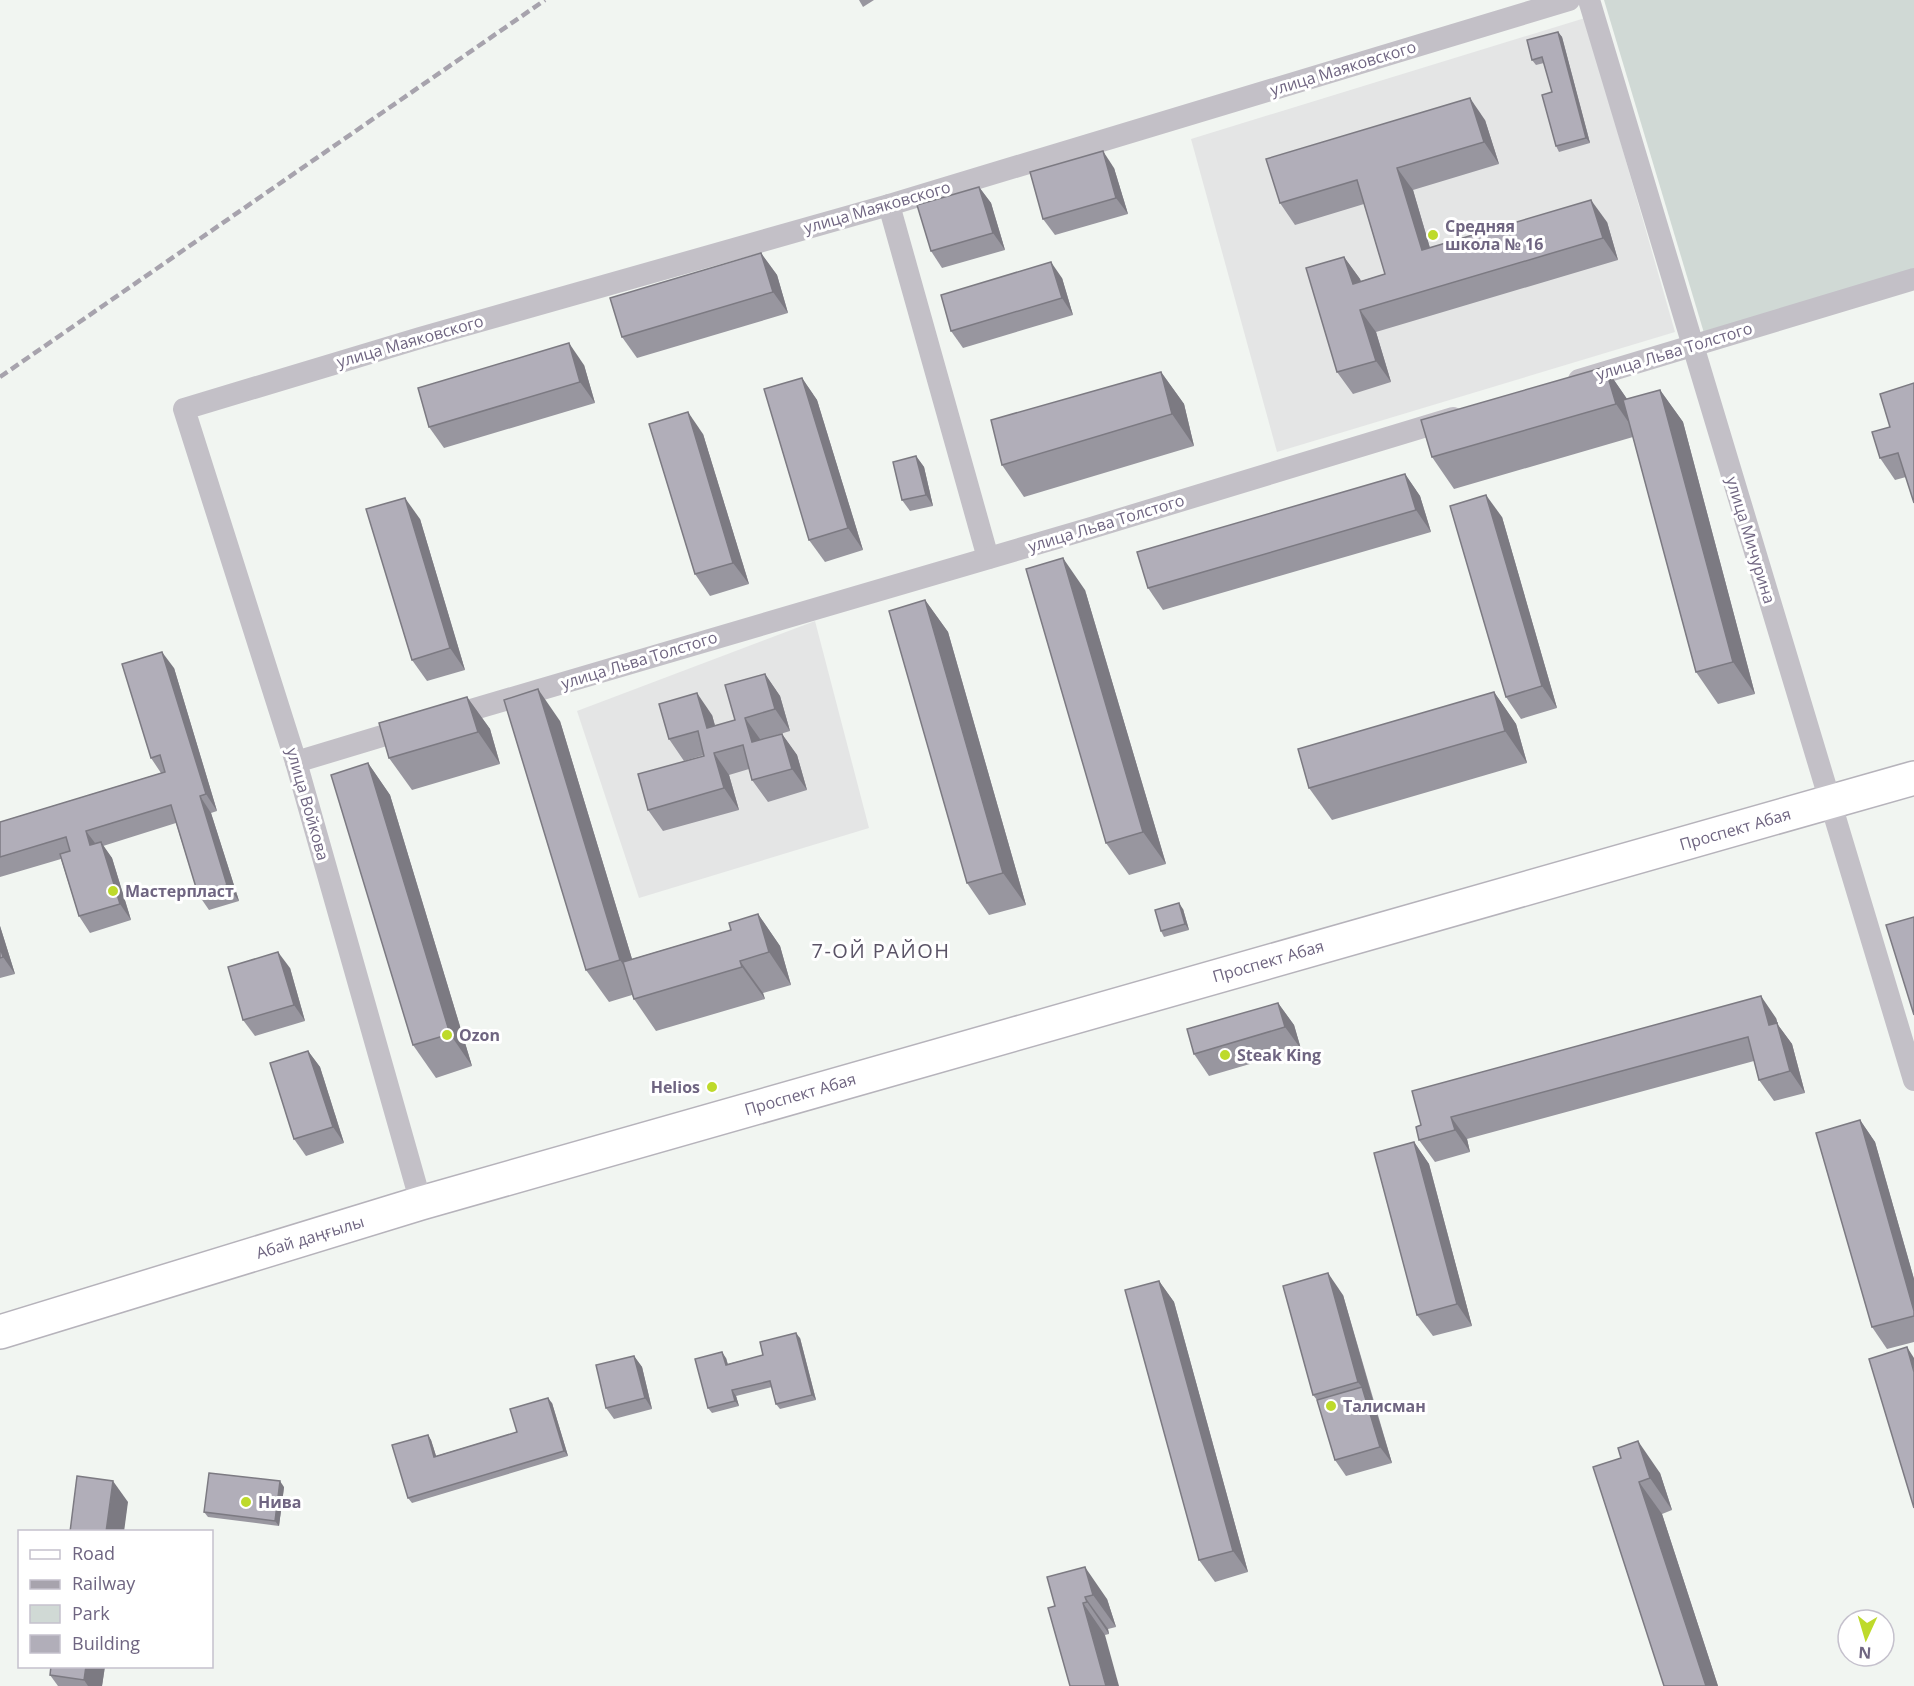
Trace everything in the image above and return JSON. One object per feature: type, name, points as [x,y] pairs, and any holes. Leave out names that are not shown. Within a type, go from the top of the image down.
[{"type":"main road","name":"Проспект Абая","points":[[621,1145],[1914,778]]},
{"type":"main road","name":"Абай даңғылы","points":[[0,1332],[421,1203],[621,1145]]},
{"type":"street","name":"улица Маяковского","points":[[184,409],[420,338],[889,205],[1569,0]]},
{"type":"street","name":"улица Мичурина","points":[[1589,0],[1914,1080]]},
{"type":"street","points":[[889,205],[988,558]]},
{"type":"street","name":"улица Льва Толстого","points":[[1556,387],[1914,279]]},
{"type":"street","name":"улица Войкова","points":[[184,409],[296,762],[421,1203]]},
{"type":"street","name":"улица Льва Толстого","points":[[296,762],[1476,411]]},
{"type":"shaded area","name":"Средняя школа № 16","points":[[1585,18],[1675,332],[1277,452],[1191,139]]},
{"type":"shaded area","points":[[815,621],[869,828],[639,898],[577,711]]},
{"type":"green space","points":[[1604,0],[1914,0],[1914,270],[1704,333]]},
{"type":"building","points":[[1558,32],[1586,138],[1556,146],[1542,95],[1552,92],[1542,57],[1532,60],[1527,40]]},
{"type":"building","points":[[1470,98],[1484,142],[1397,168],[1422,250],[1591,200],[1603,238],[1360,310],[1376,361],[1337,372],[1306,268],[1344,257],[1353,284],[1385,274],[1357,180],[1280,203],[1266,159]]},
{"type":"building","points":[[1103,151],[1116,198],[1043,219],[1030,172]]},
{"type":"building","points":[[979,187],[993,233],[931,251],[917,205]]},
{"type":"building","points":[[761,253],[773,292],[622,337],[610,298]]},
{"type":"building","points":[[1051,262],[1062,298],[951,331],[941,295]]},
{"type":"building","points":[[569,343],[580,382],[429,427],[418,388]]},
{"type":"building","points":[[1605,367],[1616,404],[1432,457],[1421,420]]},
{"type":"building","points":[[1161,372],[1172,414],[1002,465],[991,420]]},
{"type":"building","points":[[802,378],[848,528],[809,540],[764,389]]},
{"type":"building","points":[[1914,383],[1914,503],[1898,453],[1880,458],[1872,432],[1890,427],[1880,394]]},
{"type":"building","points":[[1660,390],[1733,662],[1696,672],[1623,400]]},
{"type":"building","points":[[688,412],[733,563],[695,574],[649,424]]},
{"type":"building","points":[[916,456],[926,495],[902,500],[893,462]]},
{"type":"building","points":[[1405,474],[1416,510],[1148,588],[1137,552]]},
{"type":"building","points":[[1486,495],[1542,686],[1506,697],[1450,506]]},
{"type":"building","points":[[405,498],[450,648],[412,660],[366,509]]},
{"type":"building","points":[[1063,558],[1143,832],[1106,843],[1026,569]]},
{"type":"building","points":[[925,600],[1003,873],[967,883],[889,611]]},
{"type":"building","points":[[162,652],[206,794],[200,796],[227,885],[198,894],[171,805],[86,831],[90,845],[101,842],[120,904],[79,916],[60,854],[70,851],[66,837],[0,857],[0,822],[165,772],[160,755],[151,758],[122,664]]},
{"type":"building","points":[[765,674],[775,709],[745,718],[752,742],[782,734],[792,769],[752,780],[743,745],[714,753],[724,788],[648,810],[638,774],[704,756],[698,731],[669,739],[659,704],[697,693],[707,728],[735,720],[725,685]]},
{"type":"building","points":[[538,689],[620,960],[586,970],[504,700]]},
{"type":"building","points":[[1494,692],[1505,731],[1309,788],[1298,749]]},
{"type":"building","points":[[467,697],[478,732],[389,758],[379,723]]},
{"type":"building","points":[[368,763],[450,1034],[413,1045],[331,775]]},
{"type":"building","points":[[1179,903],[1185,924],[1161,931],[1155,910]]},
{"type":"building","points":[[758,914],[769,952],[740,961],[742,967],[634,999],[623,962],[731,930],[729,923]]},
{"type":"building","points":[[1914,917],[1914,1015],[1886,925]]},
{"type":"building","points":[[278,952],[294,1005],[243,1020],[228,967]]},
{"type":"building","points":[[1761,996],[1769,1025],[1777,1023],[1790,1071],[1759,1080],[1748,1037],[1451,1117],[1455,1130],[1419,1140],[1416,1127],[1421,1125],[1412,1091]]},
{"type":"building","points":[[1278,1003],[1285,1027],[1194,1054],[1187,1029]]},
{"type":"building","points":[[308,1051],[333,1127],[294,1139],[270,1063]]},
{"type":"building","points":[[1860,1120],[1914,1311],[1914,1316],[1872,1327],[1816,1133]]},
{"type":"building","points":[[1414,1142],[1457,1304],[1417,1315],[1374,1153]]},
{"type":"building","points":[[1328,1273],[1358,1382],[1313,1395],[1283,1286]]},
{"type":"building","points":[[1159,1281],[1233,1551],[1199,1560],[1125,1290]]},
{"type":"building","points":[[796,1333],[812,1395],[776,1404],[770,1381],[732,1390],[735,1401],[708,1408],[695,1359],[722,1352],[726,1365],[763,1355],[760,1342]]},
{"type":"building","points":[[1907,1347],[1914,1372],[1914,1508],[1869,1359]]},
{"type":"building","points":[[634,1356],[645,1398],[606,1408],[596,1365]]},
{"type":"building","points":[[1362,1387],[1380,1447],[1335,1460],[1317,1400]]},
{"type":"building","points":[[548,1398],[564,1451],[408,1498],[392,1445],[428,1435],[434,1457],[517,1432],[510,1409]]},
{"type":"building","points":[[1638,1441],[1650,1478],[1639,1482],[1706,1686],[1664,1686],[1593,1467],[1621,1458],[1618,1448]]},
{"type":"building","name":"Нива","points":[[209,1473],[280,1481],[275,1521],[204,1512]]},
{"type":"building","points":[[77,1476],[113,1481],[106,1530],[70,1530]]},
{"type":"building","points":[[1085,1567],[1093,1595],[1085,1597],[1087,1602],[1083,1603],[1106,1686],[1070,1686],[1048,1608],[1055,1606],[1047,1577]]},
{"type":"building","points":[[51,1668],[86,1668],[84,1680],[50,1675]]},
{"type":"railway","points":[[0,377],[545,0]]},
{"type":"place","name":"Средняя школа № 16","points":[[1433,235]]},
{"type":"place","name":"Мастерпласт","points":[[113,891]]},
{"type":"place","name":"Ozon","points":[[447,1035]]},
{"type":"place","name":"Steak King","points":[[1225,1055]]},
{"type":"place","name":"Helios","points":[[712,1087]]},
{"type":"place","name":"Талисман","points":[[1331,1406]]},
{"type":"place","name":"Нива","points":[[246,1502]]},
{"type":"district","name":"7-ОЙ РАЙОН","points":[[881,950]]}]
